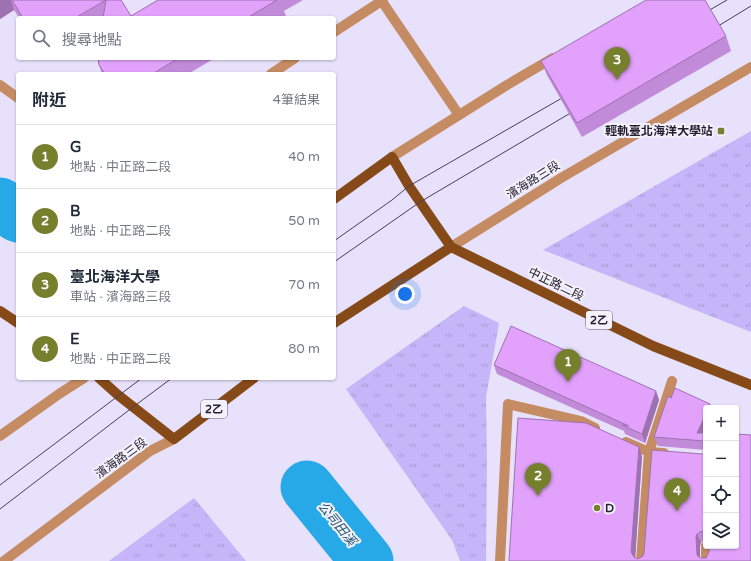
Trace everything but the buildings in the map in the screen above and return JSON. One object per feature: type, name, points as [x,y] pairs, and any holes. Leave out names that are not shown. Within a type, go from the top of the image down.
[{"type":"main road","name":"中正路二段","points":[[392,156],[409,186],[451,247],[653,346],[751,385]]},
{"type":"main road","points":[[336,198],[392,156]]},
{"type":"main road","name":"濱海路三段","points":[[336,321],[451,247]]},
{"type":"main road","points":[[0,311],[16,322]]},
{"type":"main road","points":[[101,380],[174,439]]},
{"type":"main road","name":"濱海路三段","points":[[174,439],[251,380]]},
{"type":"street","points":[[336,31],[382,0],[459,115]]},
{"type":"street","points":[[392,156],[562,52]]},
{"type":"street","points":[[274,72],[292,60]]},
{"type":"street","name":"濱海路三段","points":[[451,247],[561,178],[751,67]]},
{"type":"street","points":[[0,85],[16,97]]},
{"type":"street","points":[[0,436],[81,380]]},
{"type":"street","points":[[641,561],[649,452],[672,381]]},
{"type":"street","points":[[500,561],[508,404],[581,421],[601,430]]},
{"type":"street","points":[[615,436],[649,452],[677,454]]},
{"type":"street","name":"濱海路三段","points":[[4,561],[150,451],[174,439]]},
{"type":"street","points":[[706,549],[706,561]]},
{"type":"green space","points":[[751,131],[751,332],[543,250]]},
{"type":"green space","points":[[464,306],[499,323],[486,397],[486,561],[460,561],[452,540],[346,389]]},
{"type":"green space","points":[[194,498],[246,561],[109,561]]},
{"type":"waterway","name":"公司田溪","points":[[0,204],[16,215]]},
{"type":"waterway","name":"公司田溪","points":[[307,487],[367,561]]},
{"type":"tram line","points":[[701,15],[727,0]]},
{"type":"tram line","points":[[710,31],[751,6]]},
{"type":"tram line","points":[[336,240],[392,200],[409,186],[569,94]]},
{"type":"tram line","points":[[336,261],[420,202],[579,108]]},
{"type":"tram line","points":[[0,485],[139,380]]},
{"type":"tram line","points":[[0,509],[169,380]]},
{"type":"place","name":"臺北海洋大學","points":[[617,80]]},
{"type":"place","name":"輕軌臺北海洋大學站","points":[[721,131]]},
{"type":"place","name":"G","points":[[568,382]]},
{"type":"place","name":"B","points":[[538,496]]},
{"type":"place","name":"D","points":[[597,508]]},
{"type":"place","name":"E","points":[[677,511]]}]
